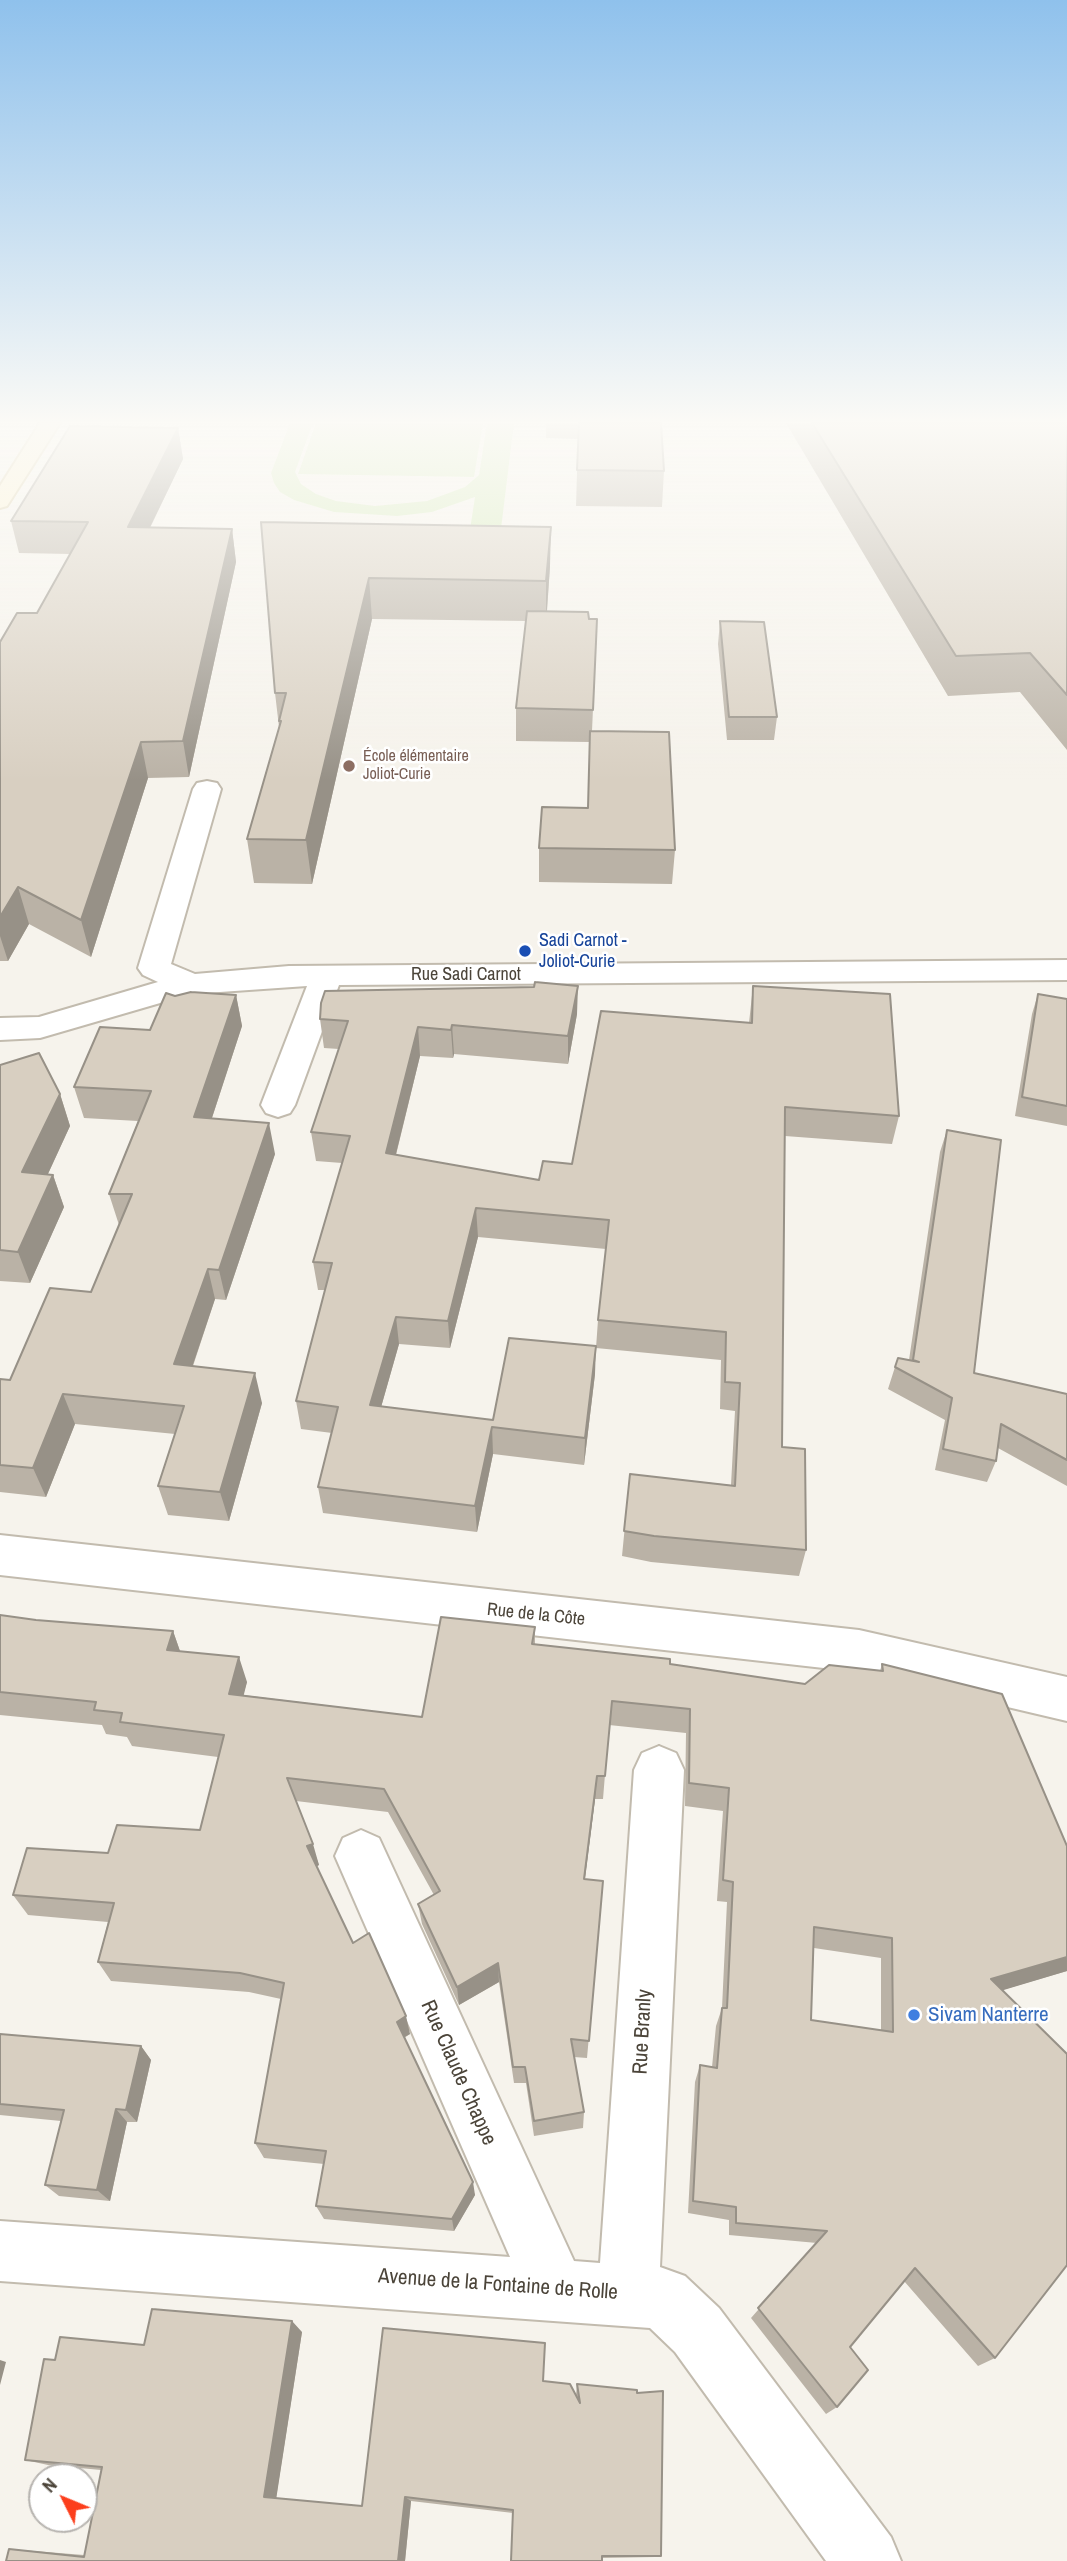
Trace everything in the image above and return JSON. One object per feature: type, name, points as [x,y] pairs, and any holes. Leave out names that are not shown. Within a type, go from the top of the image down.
[{"type":"street","points":[[191,985],[154,968],[206,789]]},
{"type":"street","name":"Rue Sadi Carnot","points":[[0,1029],[40,1027],[157,992],[191,985],[289,976],[1067,970]]},
{"type":"street","points":[[278,1105],[327,976]]},
{"type":"street","name":"Rue de la Côte","points":[[0,1555],[859,1651],[1067,1699]]},
{"type":"street","name":"Rue Branly","points":[[628,2294],[659,1770]]},
{"type":"street","name":"Rue Claude Chappe","points":[[361,1856],[556,2290]]},
{"type":"street","name":"Avenue de la Fontaine de Rolle","points":[[0,2251],[663,2298],[697,2330],[867,2561]]},
{"type":"building","points":[[77,543],[229,543],[183,741],[141,742],[81,920],[18,887],[0,917],[0,642],[17,613],[37,613]]},
{"type":"building","points":[[263,543],[550,543],[546,581],[369,578],[306,840],[247,839],[281,721],[286,693],[275,693]]},
{"type":"building","points":[[886,543],[1067,543],[1067,695],[1030,653],[956,656]]},
{"type":"building","points":[[527,611],[588,612],[589,619],[597,619],[593,710],[516,708]]},
{"type":"building","points":[[720,621],[764,622],[777,717],[729,717]]},
{"type":"building","points":[[590,731],[669,732],[675,850],[539,848],[542,807],[588,808]]},
{"type":"building","points":[[535,982],[578,986],[568,1036],[452,1025],[451,1030],[418,1027],[386,1153],[539,1180],[543,1161],[572,1164],[601,1011],[752,1023],[753,986],[890,994],[899,1116],[785,1107],[782,1447],[805,1449],[806,1550],[624,1531],[630,1474],[735,1486],[740,1383],[725,1382],[726,1332],[598,1320],[609,1220],[476,1208],[448,1321],[396,1317],[370,1405],[493,1420],[509,1338],[596,1346],[585,1438],[492,1427],[475,1506],[318,1487],[338,1407],[296,1401],[332,1263],[313,1262],[350,1136],[311,1132],[348,1021],[320,1019],[325,991],[534,987]]},
{"type":"building","points":[[191,992],[236,995],[194,1117],[269,1123],[219,1270],[208,1269],[174,1364],[255,1373],[220,1492],[158,1486],[184,1406],[63,1394],[33,1468],[0,1465],[0,1379],[10,1380],[50,1288],[91,1292],[132,1194],[109,1194],[151,1091],[74,1087],[100,1027],[150,1030],[166,993],[175,996]]},
{"type":"building","points":[[1038,994],[1067,999],[1067,1106],[1022,1097]]},
{"type":"building","points":[[39,1053],[60,1094],[22,1172],[53,1175],[18,1252],[0,1250],[0,1065]]},
{"type":"building","points":[[947,1130],[1001,1140],[974,1373],[1067,1394],[1067,1460],[1001,1424],[996,1461],[943,1449],[952,1398],[895,1367],[898,1358],[919,1362],[913,1360]]},
{"type":"building","points":[[0,1615],[173,1631],[167,1650],[239,1657],[229,1694],[422,1717],[441,1617],[535,1627],[532,1644],[670,1659],[670,1664],[805,1684],[829,1665],[883,1671],[882,1664],[1002,1694],[1067,1846],[1067,1957],[991,1979],[1067,2054],[1067,2265],[995,2358],[915,2268],[850,2347],[868,2370],[837,2407],[758,2308],[827,2231],[736,2223],[736,2207],[693,2201],[700,2065],[717,2068],[722,2008],[727,2008],[733,1882],[723,1880],[729,1788],[689,1783],[690,1709],[612,1701],[605,1776],[597,1776],[584,1879],[603,1881],[589,2041],[571,2039],[584,2112],[534,2121],[525,2067],[513,2067],[498,1963],[457,1987],[418,1904],[440,1891],[384,1789],[287,1778],[313,1844],[307,1846],[353,1943],[369,1933],[406,2016],[397,2022],[473,2182],[452,2219],[316,2206],[326,2151],[255,2143],[284,1983],[240,1973],[98,1962],[114,1903],[13,1895],[27,1848],[108,1853],[117,1825],[200,1830],[224,1735],[120,1722],[122,1713],[94,1710],[96,1702],[0,1692]],"holes":[[[814,1927],[892,1938],[893,2032],[811,2020]]]},
{"type":"building","points":[[0,2034],[141,2046],[126,2110],[116,2109],[97,2190],[45,2185],[64,2110],[0,2104]]},
{"type":"building","points":[[152,2309],[292,2321],[264,2497],[362,2506],[383,2328],[545,2343],[543,2381],[570,2384],[580,2403],[577,2384],[637,2390],[637,2393],[663,2391],[661,2556],[602,2556],[602,2561],[511,2561],[513,2510],[405,2497],[398,2561],[6,2561],[9,2549],[84,2557],[89,2533],[98,2533],[98,2487],[102,2467],[98,2467],[98,2463],[25,2460],[44,2359],[55,2360],[60,2337],[144,2345]]},
{"type":"place","name":"École élémentaire Joliot-Curie","points":[[349,766]]},
{"type":"place","name":"Sadi Carnot - Joliot-Curie","points":[[525,951]]},
{"type":"place","name":"Sivam Nanterre","points":[[914,2015]]}]
